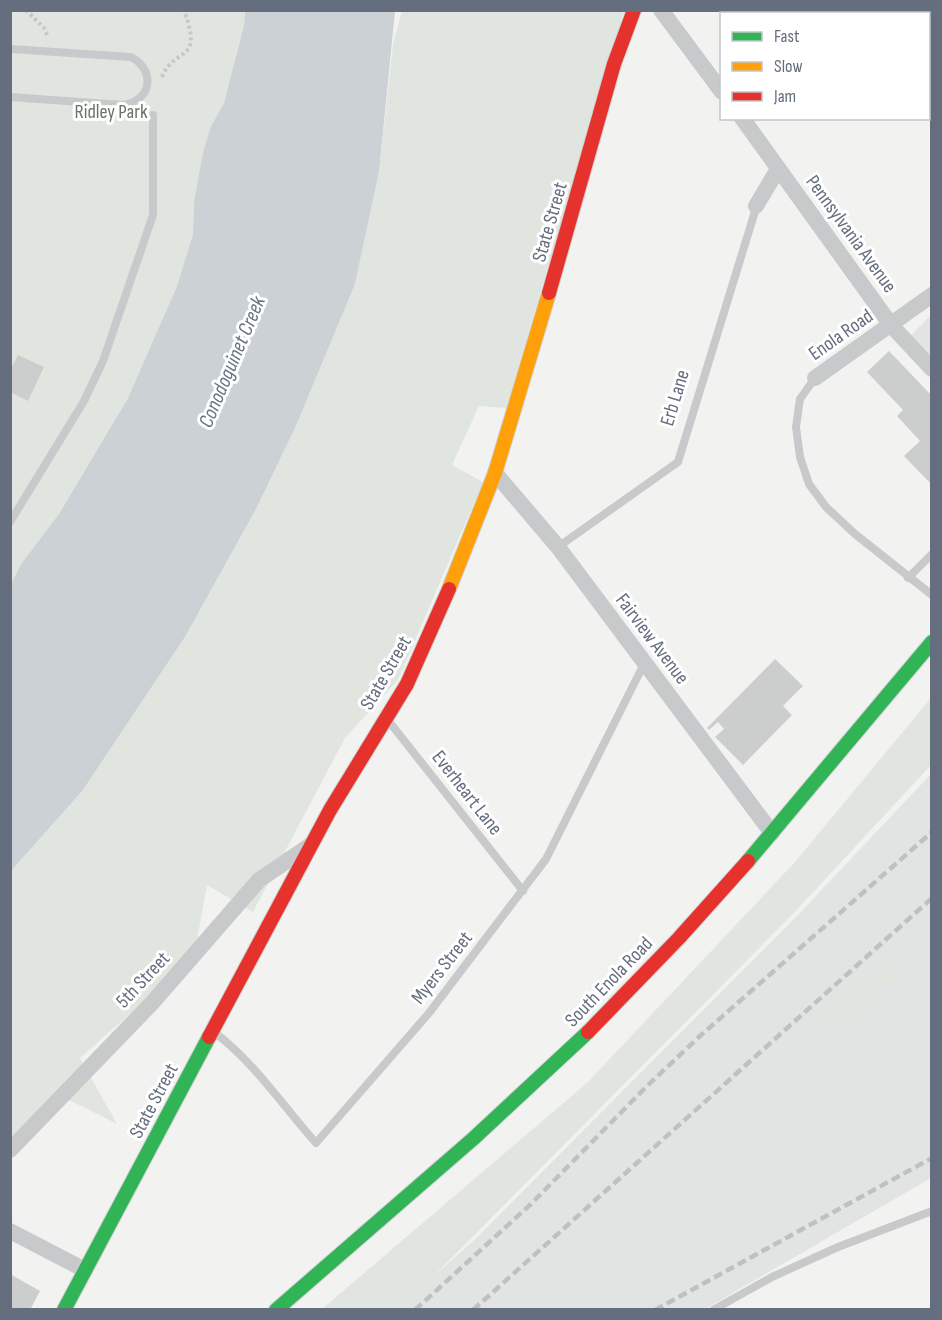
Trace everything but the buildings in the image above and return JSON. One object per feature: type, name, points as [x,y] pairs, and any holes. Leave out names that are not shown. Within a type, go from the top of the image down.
[{"type":"main road","name":"State Street","points":[[64,1310],[312,845],[406,684],[433,629],[495,473],[570,224],[614,64],[634,10]]},
{"type":"main road","name":"South Enola Road","points":[[276,1310],[463,1148],[589,1031],[694,922],[932,642]]},
{"type":"street","points":[[661,10],[720,89]]},
{"type":"street","name":"Pennsylvania Avenue","points":[[743,120],[891,325],[932,369]]},
{"type":"street","name":"Erb Lane","points":[[756,206],[775,163]]},
{"type":"street","name":"Enola Road","points":[[815,378],[932,295]]},
{"type":"street","name":"Fairview Avenue","points":[[495,473],[558,548],[772,833]]},
{"type":"street","name":"5th Street","points":[[10,1150],[152,1003],[259,880],[312,845]]},
{"type":"street","points":[[10,1231],[85,1270]]},
{"type":"lane","points":[[10,49],[131,57],[139,61],[148,80],[147,91],[132,104],[10,97]]},
{"type":"lane","points":[[10,522],[84,401],[104,361],[153,214],[153,115]]},
{"type":"lane","name":"Erb Lane","points":[[558,548],[678,462],[756,206]]},
{"type":"lane","points":[[815,378],[800,399],[796,427],[800,457],[810,484],[826,507],[908,578],[932,595]]},
{"type":"lane","points":[[908,578],[932,554]]},
{"type":"lane","name":"Myers Street","points":[[213,1032],[239,1051],[263,1076],[284,1107],[316,1143],[429,1013],[546,859],[644,664]]},
{"type":"lane","name":"Everheart Lane","points":[[385,717],[523,891]]},
{"type":"lane","points":[[713,1310],[772,1277],[838,1247],[932,1211]]},
{"type":"path","points":[[26,10],[44,28],[50,43]]},
{"type":"path","points":[[161,81],[168,65],[185,56],[189,49],[190,27],[184,10]]},
{"type":"shaded area","points":[[931,315],[931,356],[911,335]]},
{"type":"shaded area","points":[[931,774],[931,1178],[705,1309],[396,1310],[472,1242],[795,918]]},
{"type":"green space","name":"Ridley Park","points":[[11,11],[245,11],[244,25],[224,103],[211,126],[194,202],[193,234],[177,286],[128,398],[59,514],[21,564],[11,584]]},
{"type":"green space","points":[[402,11],[624,11],[506,408],[479,406],[452,465],[483,482],[398,680],[345,738],[253,912],[207,885],[194,957],[80,1058],[117,1124],[59,1095],[11,1142],[11,871],[83,790],[185,637],[256,509],[296,426],[355,284],[379,172],[393,44]]},
{"type":"green space","points":[[931,698],[931,765],[791,916],[401,1309],[322,1309],[588,1082],[795,862]]},
{"type":"green space","points":[[895,953],[901,956],[897,979],[878,986],[867,1006],[855,1020],[838,1027],[816,1028],[828,1007],[838,997]]},
{"type":"water","name":"Conodoguinet Creek","points":[[245,11],[395,11],[379,172],[355,284],[296,426],[256,509],[185,637],[83,790],[11,871],[11,584],[21,564],[59,514],[128,398],[177,286],[193,234],[194,202],[203,153],[211,126],[224,103],[244,25]]},
{"type":"railway","points":[[415,1310],[531,1204],[647,1086],[700,1036],[932,832]]},
{"type":"railway","points":[[473,1310],[932,898]]},
{"type":"railway","points":[[655,1310],[932,1158]]},
{"type":"traffic: fast","points":[[748,861],[932,642]]},
{"type":"traffic: fast","points":[[276,1310],[474,1138],[588,1032]]},
{"type":"traffic: fast","points":[[64,1310],[209,1037]]},
{"type":"traffic: slow","points":[[449,589],[495,473],[549,293]]},
{"type":"traffic: jam","points":[[549,293],[614,64],[634,10]]},
{"type":"traffic: jam","points":[[209,1037],[330,810],[407,684],[449,589]]},
{"type":"traffic: jam","points":[[588,1032],[679,938],[748,861]]}]
